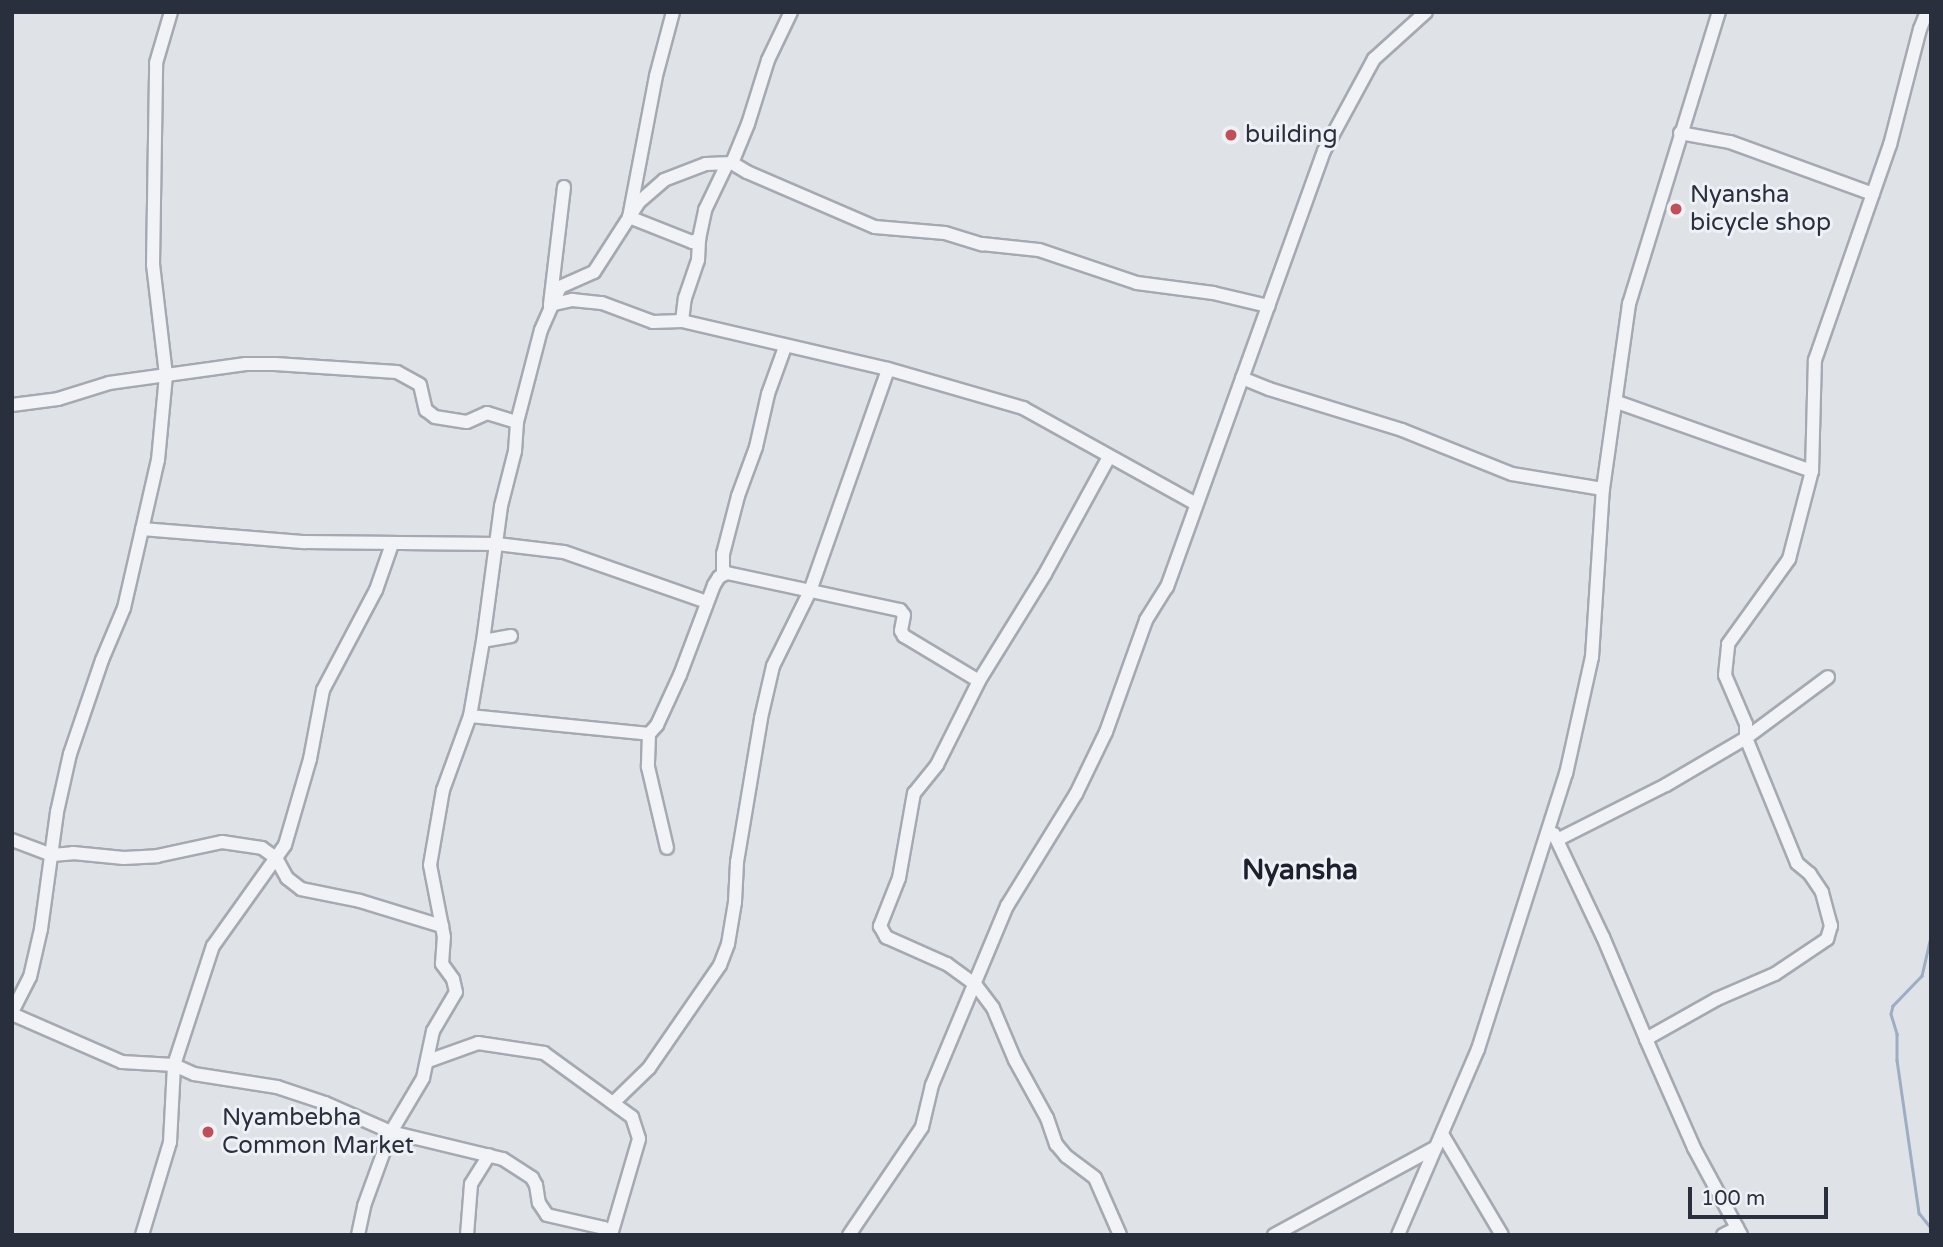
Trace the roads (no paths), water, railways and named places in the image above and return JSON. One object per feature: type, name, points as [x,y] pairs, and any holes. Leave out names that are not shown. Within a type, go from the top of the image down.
[{"type":"street","points":[[171,12],[156,64],[153,265],[166,375],[158,460],[124,608],[102,660],[71,754],[57,812],[45,910],[30,977],[12,1013],[122,1062],[174,1065],[194,1074],[277,1087],[334,1106],[391,1132],[503,1159],[532,1178],[539,1203],[547,1215],[604,1228],[611,1234],[639,1139],[632,1117],[544,1054],[478,1043],[428,1061]]},
{"type":"street","points":[[629,217],[656,76],[673,12]]},
{"type":"street","points":[[682,321],[685,298],[698,260],[705,210],[748,124],[768,60],[791,12]]},
{"type":"street","points":[[849,1235],[922,1128],[932,1085],[1007,906],[1076,794],[1107,732],[1146,620],[1167,587],[1325,152],[1374,59],[1426,12]]},
{"type":"street","points":[[1398,1235],[1478,1049],[1566,774],[1592,657],[1603,489],[1629,304],[1719,12]]},
{"type":"street","points":[[1646,1039],[1717,999],[1775,974],[1827,939],[1831,926],[1822,892],[1810,874],[1797,863],[1746,738],[1746,724],[1725,675],[1728,644],[1789,559],[1812,471],[1815,360],[1873,194],[1927,12]]},
{"type":"street","points":[[1680,133],[1730,142],[1873,194]]},
{"type":"street","points":[[358,1235],[364,1206],[391,1132],[423,1078],[428,1061],[427,1047],[433,1031],[456,992],[453,979],[442,964],[442,926],[430,865],[443,790],[470,716],[501,506],[515,450],[517,422],[541,330],[550,305],[561,287],[594,272],[600,266],[639,202],[664,180],[706,164],[729,163],[875,227],[945,233],[982,244],[1039,250],[1137,283],[1213,293],[1268,306]]},
{"type":"street","points":[[550,305],[564,187]]},
{"type":"street","points":[[629,217],[692,242],[699,239]]},
{"type":"street","points":[[550,305],[572,300],[592,302],[653,322],[682,321],[888,369],[1023,408],[1196,504]]},
{"type":"street","points":[[667,848],[648,767],[649,734],[657,725],[680,675],[708,603],[723,573],[723,554],[738,496],[756,447],[768,394],[785,347]]},
{"type":"street","points":[[12,405],[58,400],[109,383],[246,364],[397,372],[420,385],[426,410],[435,417],[467,422],[487,413],[517,422]]},
{"type":"street","points":[[613,1104],[649,1068],[720,965],[728,944],[735,902],[737,862],[761,718],[773,666],[810,592],[888,369]]},
{"type":"street","points":[[1242,378],[1402,430],[1512,474],[1603,489]]},
{"type":"street","points":[[1617,402],[1812,471]]},
{"type":"street","points":[[1109,457],[1045,574],[979,681],[942,755],[914,793],[899,878],[880,926],[886,937],[947,964],[975,984],[993,1008],[1015,1060],[1047,1118],[1056,1144],[1066,1156],[1095,1178],[1120,1235]]},
{"type":"street","points":[[142,529],[305,542],[497,544],[564,552],[708,603]]},
{"type":"street","points":[[142,1235],[170,1142],[174,1065],[213,946],[285,845],[310,759],[323,690],[376,590],[392,544]]},
{"type":"street","points":[[723,573],[734,572],[753,580],[900,610],[904,615],[901,631],[904,636],[979,681]]},
{"type":"street","points":[[482,641],[511,636]]},
{"type":"street","points":[[1557,841],[1666,785],[1746,738],[1828,677]]},
{"type":"street","points":[[470,716],[649,734]]},
{"type":"street","points":[[1550,825],[1603,937],[1694,1148],[1739,1231],[1723,1235]]},
{"type":"street","points":[[12,841],[52,855],[73,853],[124,858],[157,856],[222,842],[262,848],[276,858],[287,878],[301,889],[360,901],[442,926]]},
{"type":"street","points":[[1442,1134],[1502,1235]]},
{"type":"street","points":[[1274,1235],[1436,1147]]},
{"type":"street","points":[[467,1235],[471,1184],[489,1155]]},
{"type":"waterway","points":[[1931,937],[1922,976],[1893,1006],[1891,1014],[1897,1034],[1897,1060],[1919,1213],[1931,1228]]},
{"type":"place","name":"building","points":[[1231,135]]},
{"type":"place","name":"Nyansha bicycle shop","points":[[1676,209]]},
{"type":"place","name":"Nyambebha Common Market","points":[[208,1132]]},
{"type":"district","name":"Nyansha","points":[[1300,870]]}]
